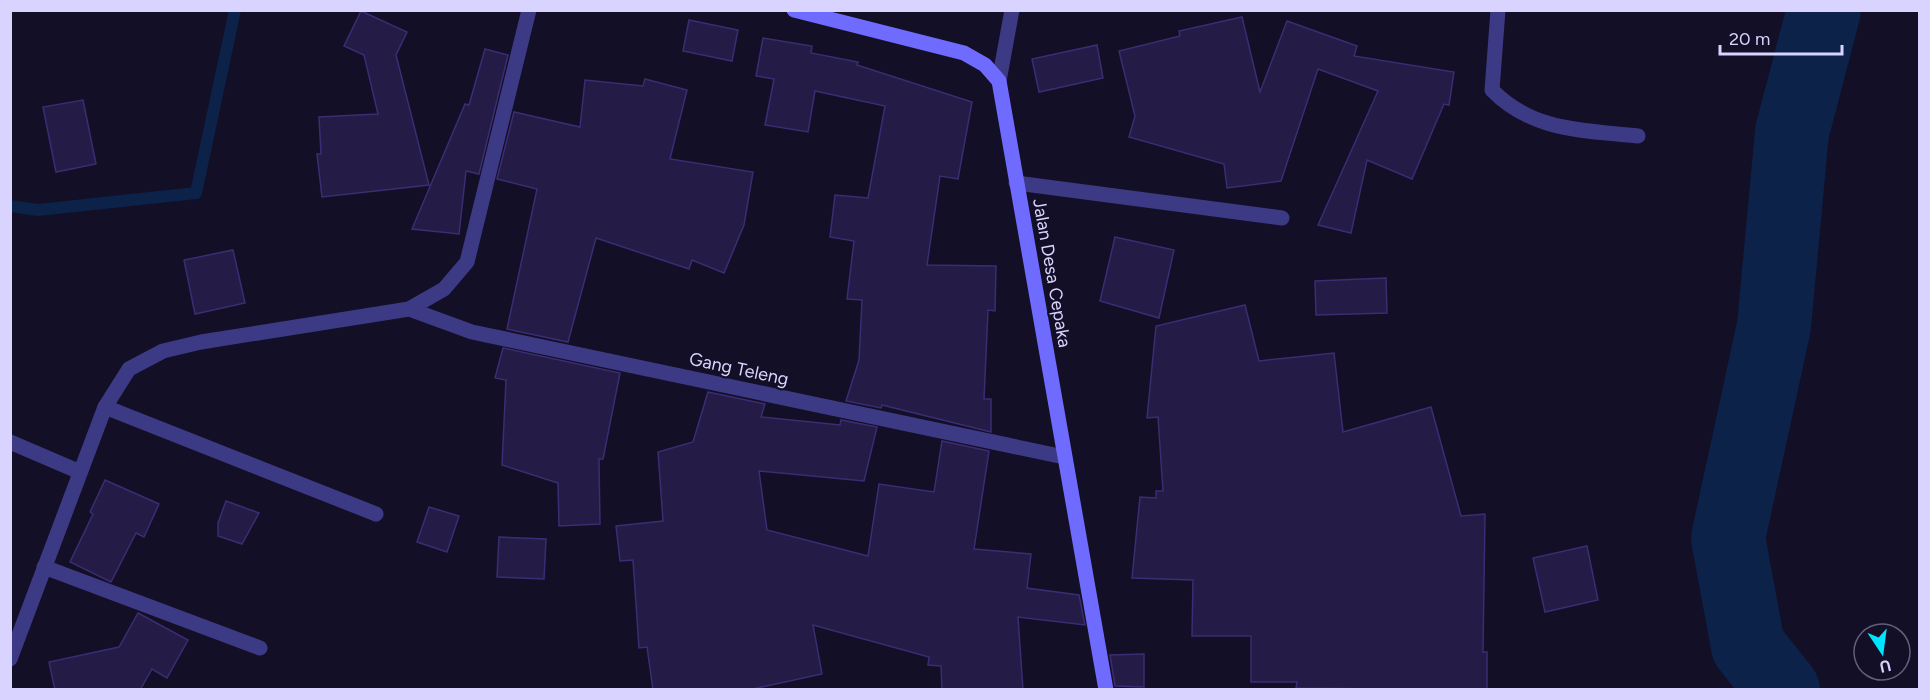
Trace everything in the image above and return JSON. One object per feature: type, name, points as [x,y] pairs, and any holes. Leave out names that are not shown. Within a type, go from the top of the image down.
[{"type":"street","points":[[10,659],[105,407],[129,369],[164,351],[201,342],[409,309],[444,289],[467,262],[529,10]]},
{"type":"street","points":[[794,10],[964,53],[985,65],[999,81]]},
{"type":"street","points":[[999,81],[1012,10]]},
{"type":"street","points":[[1498,10],[1492,90],[1507,104],[1549,126],[1638,136]]},
{"type":"street","name":"Jalan Desa Cepaka","points":[[999,81],[1106,690]]},
{"type":"street","points":[[1016,183],[1282,218]]},
{"type":"street","name":"Gang Teleng","points":[[409,309],[472,332],[1064,457]]},
{"type":"street","points":[[105,407],[376,514]]},
{"type":"street","points":[[10,442],[80,472]]},
{"type":"street","points":[[44,567],[260,648]]},
{"type":"building","points":[[361,11],[407,32],[396,55],[429,185],[322,197],[317,154],[321,154],[319,117],[378,114],[364,55],[344,46]]},
{"type":"building","points":[[1242,17],[1260,92],[1287,21],[1357,46],[1354,56],[1454,72],[1449,105],[1444,104],[1412,179],[1367,160],[1351,233],[1318,225],[1378,91],[1318,69],[1281,181],[1227,188],[1224,164],[1129,137],[1135,116],[1119,51],[1180,36],[1179,31]]},
{"type":"building","points":[[689,20],[738,30],[732,61],[683,51]]},
{"type":"building","points":[[763,38],[812,46],[811,53],[858,62],[857,65],[972,102],[958,179],[940,176],[927,265],[996,266],[995,311],[988,310],[984,399],[991,399],[991,432],[882,405],[881,408],[846,401],[859,360],[862,300],[847,299],[854,241],[830,237],[835,195],[868,198],[885,106],[815,91],[808,132],[765,125],[774,79],[756,76]]},
{"type":"building","points":[[1097,45],[1103,78],[1039,92],[1032,59]]},
{"type":"building","points":[[485,49],[508,55],[479,174],[466,171],[459,234],[412,229],[465,104],[469,105]]},
{"type":"building","points":[[645,79],[687,90],[670,159],[753,172],[744,225],[724,273],[692,260],[689,269],[596,238],[568,342],[507,329],[537,189],[497,179],[514,112],[580,127],[585,80],[643,86]]},
{"type":"building","points":[[83,100],[96,164],[56,172],[43,107]]},
{"type":"building","points":[[1115,237],[1174,250],[1159,318],[1100,301]]},
{"type":"building","points":[[233,250],[245,303],[195,314],[184,260]]},
{"type":"building","points":[[1386,278],[1387,313],[1316,315],[1315,281]]},
{"type":"building","points":[[1245,305],[1259,361],[1334,353],[1343,432],[1431,407],[1461,516],[1485,514],[1483,652],[1487,652],[1487,690],[1296,688],[1297,682],[1251,682],[1251,636],[1192,636],[1193,580],[1132,578],[1140,497],[1156,498],[1156,491],[1163,491],[1158,417],[1147,418],[1156,326]]},
{"type":"building","points":[[503,348],[620,373],[603,459],[599,459],[600,524],[559,526],[558,483],[502,465],[506,380],[495,378]]},
{"type":"building","points":[[708,392],[765,404],[761,417],[840,425],[841,420],[877,427],[864,481],[759,471],[767,530],[868,556],[879,484],[934,492],[942,441],[989,451],[974,549],[1031,554],[1027,588],[1079,595],[1085,625],[1018,617],[1023,690],[942,690],[941,666],[928,665],[929,657],[813,625],[822,674],[748,690],[653,690],[647,647],[639,648],[633,560],[620,561],[616,526],[663,521],[658,452],[693,442]]},
{"type":"building","points":[[105,480],[159,504],[144,537],[136,533],[111,582],[70,562],[93,514],[90,512]]},
{"type":"building","points":[[226,501],[259,513],[242,544],[218,536],[218,523]]},
{"type":"building","points":[[429,507],[459,516],[447,552],[417,542]]},
{"type":"building","points":[[499,537],[546,539],[544,579],[497,577]]},
{"type":"building","points":[[1587,546],[1598,600],[1545,612],[1533,558]]},
{"type":"building","points":[[138,613],[188,640],[167,678],[152,669],[140,690],[55,690],[49,662],[119,647]]},
{"type":"building","points":[[1144,654],[1144,687],[1115,686],[1110,655]]},
{"type":"waterway","points":[[10,206],[38,210],[196,193],[235,10]]},
{"type":"waterway","points":[[1783,690],[1748,646],[1728,538],[1774,326],[1792,132],[1824,10]]}]
